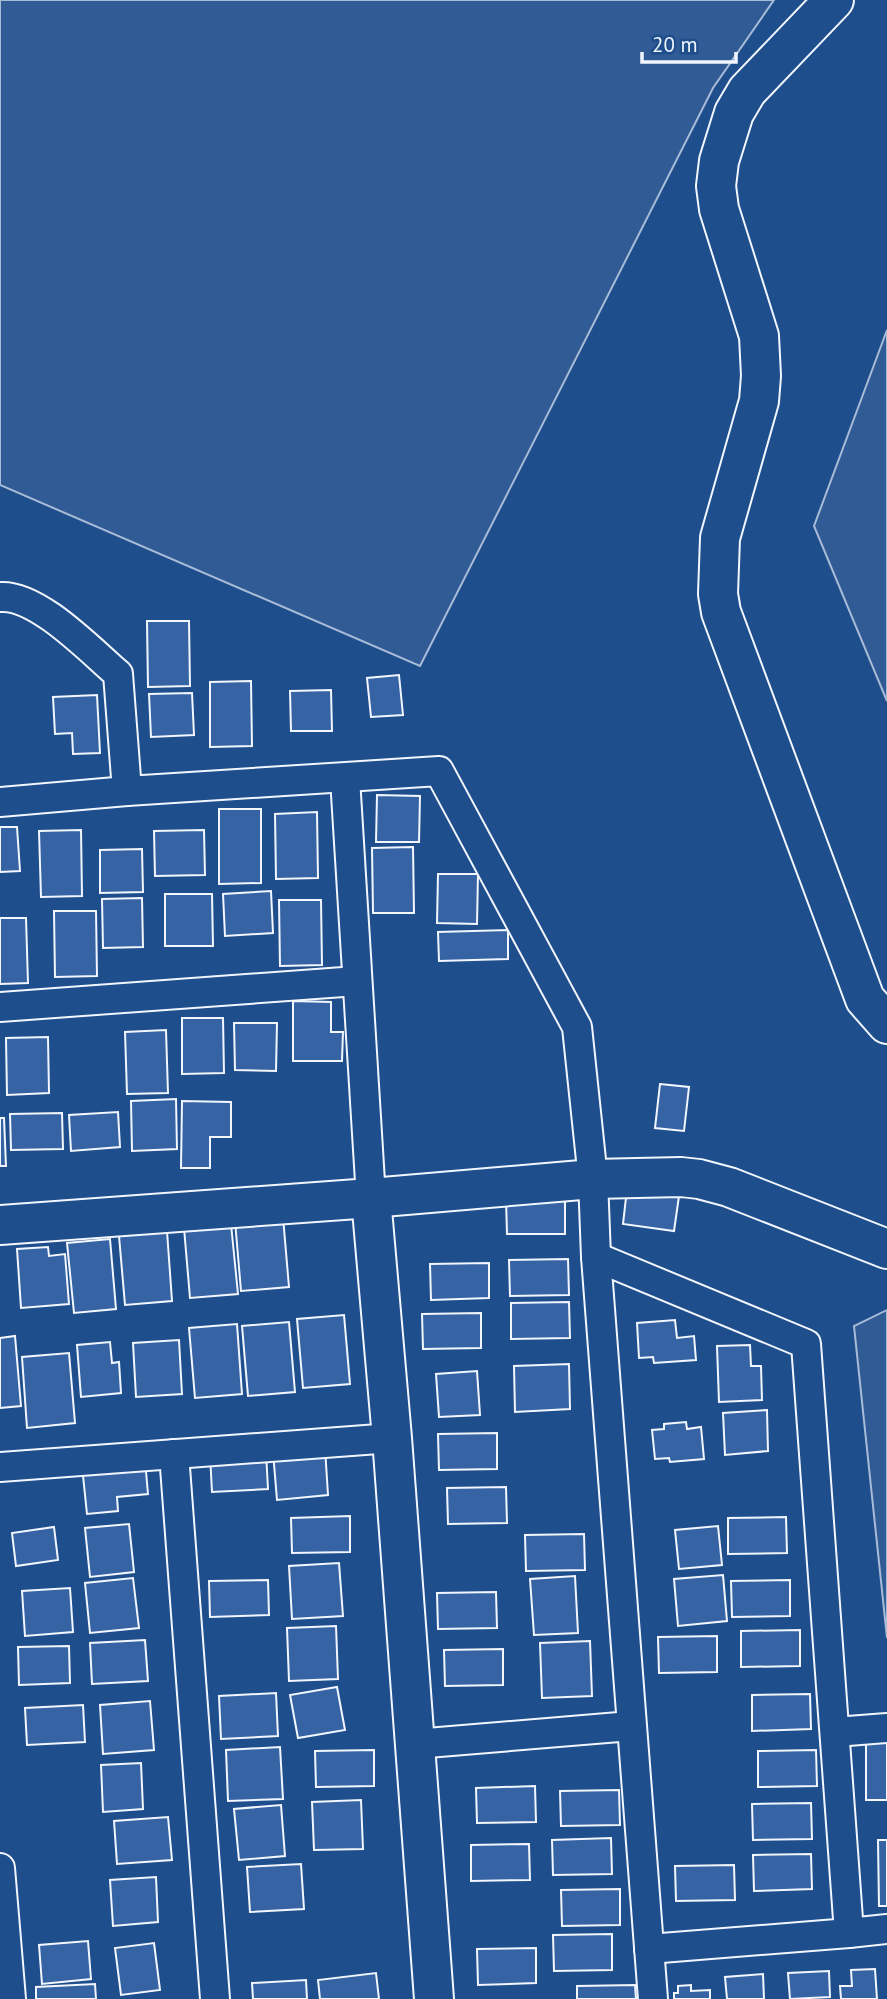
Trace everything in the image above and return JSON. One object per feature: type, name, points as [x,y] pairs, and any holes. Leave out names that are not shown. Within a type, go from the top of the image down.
[{"type":"street","points":[[834,0],[747,91],[734,113],[719,161],[716,186],[719,209],[759,336],[761,376],[759,401],[720,538],[718,594],[721,612],[866,999],[887,1024]]},
{"type":"street","points":[[0,597],[12,596],[38,607],[118,674],[127,791]]},
{"type":"street","points":[[0,802],[439,771],[577,1027],[593,1179],[596,1257],[653,1999]]},
{"type":"street","points":[[345,778],[371,1198],[392,1438],[434,1999]]},
{"type":"street","points":[[0,1007],[357,981]]},
{"type":"street","points":[[0,1225],[593,1179],[681,1177],[729,1187],[887,1249]]},
{"type":"street","points":[[596,1257],[806,1344],[849,1933]]},
{"type":"street","points":[[0,1467],[392,1438]]},
{"type":"street","points":[[174,1454],[215,1999]]},
{"type":"street","points":[[415,1744],[631,1726]]},
{"type":"street","points":[[835,1732],[887,1728]]},
{"type":"street","points":[[0,1868],[10,1999]]},
{"type":"street","points":[[649,1948],[887,1929]]},
{"type":"shaded area","points":[[0,0],[774,0],[713,88],[420,666],[0,485]]},
{"type":"shaded area","points":[[887,330],[887,701],[814,526]]},
{"type":"shaded area","points":[[887,1310],[887,1638],[854,1326]]},
{"type":"building","points":[[147,621],[189,621],[190,686],[148,687]]},
{"type":"building","points":[[399,675],[403,715],[371,717],[367,678]]},
{"type":"building","points":[[251,681],[252,746],[210,747],[210,682]]},
{"type":"building","points":[[331,690],[332,731],[291,731],[290,691]]},
{"type":"building","points":[[192,693],[194,735],[151,737],[149,694]]},
{"type":"building","points":[[97,695],[100,753],[73,754],[72,733],[55,734],[53,697]]},
{"type":"building","points":[[377,795],[420,796],[419,842],[376,842]]},
{"type":"building","points":[[219,809],[261,809],[261,883],[219,884]]},
{"type":"building","points":[[317,812],[318,878],[276,879],[275,814]]},
{"type":"building","points":[[0,827],[17,827],[20,871],[0,872]]},
{"type":"building","points":[[81,830],[82,896],[41,897],[39,831]]},
{"type":"building","points":[[204,830],[205,875],[155,876],[154,831]]},
{"type":"building","points":[[413,847],[414,913],[373,913],[372,848]]},
{"type":"building","points":[[142,849],[143,892],[100,893],[100,850]]},
{"type":"building","points":[[438,874],[478,874],[477,924],[437,923]]},
{"type":"building","points":[[271,891],[273,933],[225,936],[223,894]]},
{"type":"building","points":[[165,894],[212,894],[213,946],[165,946]]},
{"type":"building","points":[[142,898],[143,947],[103,948],[102,899]]},
{"type":"building","points":[[279,900],[321,900],[322,965],[280,966]]},
{"type":"building","points":[[54,911],[96,911],[97,976],[55,977]]},
{"type":"building","points":[[0,918],[26,918],[28,983],[0,984]]},
{"type":"building","points":[[508,930],[508,959],[439,961],[438,932]]},
{"type":"building","points":[[293,1001],[331,1002],[331,1032],[343,1032],[342,1061],[293,1061]]},
{"type":"building","points":[[182,1018],[223,1018],[224,1073],[182,1074]]},
{"type":"building","points":[[234,1023],[277,1023],[276,1071],[235,1070]]},
{"type":"building","points":[[166,1030],[168,1093],[127,1094],[125,1032]]},
{"type":"building","points":[[48,1037],[49,1093],[7,1095],[6,1038]]},
{"type":"building","points":[[660,1084],[689,1087],[684,1131],[655,1128]]},
{"type":"building","points":[[176,1099],[177,1149],[132,1151],[131,1101]]},
{"type":"building","points":[[182,1101],[231,1102],[231,1137],[210,1137],[210,1168],[181,1168]]},
{"type":"building","points":[[118,1112],[120,1147],[71,1151],[69,1115]]},
{"type":"building","points":[[62,1113],[63,1149],[11,1150],[10,1114]]},
{"type":"building","points":[[0,1118],[4,1118],[6,1166],[0,1166]]},
{"type":"building","points":[[627,1189],[679,1196],[674,1231],[623,1224]]},
{"type":"building","points":[[565,1197],[565,1234],[507,1234],[506,1199]]},
{"type":"building","points":[[283,1217],[289,1287],[241,1291],[235,1221]]},
{"type":"building","points":[[231,1224],[238,1294],[190,1298],[184,1228]]},
{"type":"building","points":[[167,1231],[172,1301],[125,1305],[119,1236]]},
{"type":"building","points":[[110,1239],[116,1309],[74,1313],[67,1243]]},
{"type":"building","points":[[48,1247],[49,1256],[65,1254],[69,1304],[21,1308],[17,1249]]},
{"type":"building","points":[[568,1259],[569,1295],[510,1296],[509,1260]]},
{"type":"building","points":[[489,1263],[489,1298],[431,1300],[430,1264]]},
{"type":"building","points":[[569,1302],[570,1338],[511,1339],[511,1303]]},
{"type":"building","points":[[481,1313],[481,1348],[423,1349],[422,1314]]},
{"type":"building","points":[[344,1315],[350,1384],[303,1388],[297,1319]]},
{"type":"building","points":[[675,1320],[677,1338],[694,1336],[696,1360],[654,1363],[653,1357],[639,1358],[637,1323]]},
{"type":"building","points":[[289,1322],[295,1392],[248,1396],[242,1326]]},
{"type":"building","points":[[237,1324],[242,1394],[195,1398],[189,1328]]},
{"type":"building","points":[[15,1336],[21,1406],[0,1408],[0,1338]]},
{"type":"building","points":[[179,1340],[182,1394],[136,1397],[133,1343]]},
{"type":"building","points":[[110,1342],[112,1363],[119,1362],[121,1393],[81,1397],[77,1345]]},
{"type":"building","points":[[750,1345],[751,1366],[761,1366],[762,1400],[719,1402],[717,1346]]},
{"type":"building","points":[[69,1353],[75,1423],[27,1428],[22,1357]]},
{"type":"building","points":[[569,1364],[570,1409],[515,1412],[514,1366]]},
{"type":"building","points":[[477,1371],[480,1415],[439,1417],[436,1374]]},
{"type":"building","points":[[767,1410],[768,1451],[725,1455],[723,1413]]},
{"type":"building","points":[[686,1422],[687,1429],[701,1427],[704,1459],[670,1462],[669,1458],[655,1459],[652,1430],[664,1429],[664,1424]]},
{"type":"building","points":[[497,1433],[497,1469],[439,1470],[438,1434]]},
{"type":"building","points":[[325,1448],[328,1495],[277,1500],[273,1452]]},
{"type":"building","points":[[266,1452],[268,1489],[212,1492],[210,1455]]},
{"type":"building","points":[[145,1460],[148,1494],[117,1497],[118,1511],[87,1514],[82,1466]]},
{"type":"building","points":[[506,1487],[507,1523],[448,1524],[447,1488]]},
{"type":"building","points":[[350,1516],[350,1552],[292,1553],[291,1518]]},
{"type":"building","points":[[786,1517],[787,1553],[728,1554],[728,1518]]},
{"type":"building","points":[[129,1524],[134,1572],[90,1577],[85,1528]]},
{"type":"building","points":[[718,1526],[722,1565],[679,1569],[675,1530]]},
{"type":"building","points":[[54,1527],[58,1560],[16,1566],[12,1533]]},
{"type":"building","points":[[584,1534],[585,1570],[526,1571],[525,1535]]},
{"type":"building","points":[[339,1563],[343,1616],[292,1619],[289,1566]]},
{"type":"building","points":[[723,1575],[727,1621],[678,1626],[674,1579]]},
{"type":"building","points":[[575,1576],[578,1633],[534,1635],[530,1579]]},
{"type":"building","points":[[133,1578],[139,1628],[90,1633],[85,1583]]},
{"type":"building","points":[[268,1580],[269,1615],[210,1617],[209,1581]]},
{"type":"building","points":[[790,1580],[790,1616],[732,1617],[731,1581]]},
{"type":"building","points":[[70,1588],[73,1632],[25,1636],[22,1591]]},
{"type":"building","points":[[496,1592],[497,1628],[438,1629],[437,1593]]},
{"type":"building","points":[[336,1626],[338,1679],[289,1681],[287,1628]]},
{"type":"building","points":[[800,1630],[800,1666],[741,1667],[741,1631]]},
{"type":"building","points":[[717,1636],[717,1672],[659,1673],[658,1637]]},
{"type":"building","points":[[145,1640],[148,1681],[92,1684],[90,1643]]},
{"type":"building","points":[[590,1641],[592,1696],[542,1698],[540,1643]]},
{"type":"building","points":[[69,1646],[70,1683],[19,1685],[18,1647]]},
{"type":"building","points":[[503,1649],[503,1685],[445,1686],[444,1650]]},
{"type":"building","points":[[337,1687],[345,1730],[298,1738],[290,1695]]},
{"type":"building","points":[[276,1693],[278,1736],[221,1739],[219,1696]]},
{"type":"building","points":[[810,1694],[811,1729],[752,1731],[752,1695]]},
{"type":"building","points":[[150,1701],[154,1750],[103,1754],[100,1705]]},
{"type":"building","points":[[83,1705],[85,1742],[27,1745],[25,1708]]},
{"type":"building","points":[[866,1743],[887,1743],[887,1800],[866,1800]]},
{"type":"building","points":[[280,1747],[283,1799],[228,1801],[226,1750]]},
{"type":"building","points":[[374,1750],[374,1786],[316,1787],[315,1751]]},
{"type":"building","points":[[816,1750],[817,1786],[758,1787],[758,1751]]},
{"type":"building","points":[[141,1763],[143,1809],[103,1812],[101,1765]]},
{"type":"building","points":[[535,1786],[536,1822],[477,1823],[476,1788]]},
{"type":"building","points":[[619,1790],[620,1825],[561,1826],[560,1791]]},
{"type":"building","points":[[361,1800],[363,1849],[314,1850],[312,1802]]},
{"type":"building","points":[[811,1803],[812,1839],[753,1840],[752,1804]]},
{"type":"building","points":[[281,1805],[285,1856],[239,1860],[234,1809]]},
{"type":"building","points":[[168,1817],[172,1860],[117,1864],[114,1821]]},
{"type":"building","points":[[611,1838],[612,1874],[553,1875],[552,1840]]},
{"type":"building","points":[[878,1840],[887,1840],[887,1906],[879,1906]]},
{"type":"building","points":[[529,1844],[530,1880],[471,1881],[471,1845]]},
{"type":"building","points":[[811,1854],[812,1889],[754,1891],[753,1855]]},
{"type":"building","points":[[301,1864],[304,1909],[250,1912],[247,1867]]},
{"type":"building","points":[[734,1865],[735,1900],[676,1901],[675,1866]]},
{"type":"building","points":[[156,1877],[158,1922],[113,1926],[110,1880]]},
{"type":"building","points":[[620,1889],[620,1925],[562,1926],[561,1890]]},
{"type":"building","points":[[612,1934],[612,1970],[554,1971],[553,1935]]},
{"type":"building","points":[[88,1941],[91,1979],[42,1984],[39,1945]]},
{"type":"building","points":[[154,1943],[160,1990],[121,1995],[115,1948]]},
{"type":"building","points":[[536,1948],[536,1983],[478,1985],[477,1949]]},
{"type":"building","points":[[875,1969],[877,1999],[841,1999],[840,1986],[852,1986],[851,1970]]},
{"type":"building","points":[[829,1971],[830,1997],[790,1999],[788,1973]]},
{"type":"building","points":[[376,1973],[379,1999],[320,1999],[318,1980]]},
{"type":"building","points":[[763,1974],[764,1999],[727,1999],[725,1977]]},
{"type":"building","points":[[306,1980],[307,1999],[253,1999],[252,1983]]},
{"type":"building","points":[[95,1984],[96,1999],[36,1999],[36,1987]]},
{"type":"building","points":[[635,1985],[636,1999],[577,1999],[577,1986]]},
{"type":"building","points":[[691,1985],[691,1991],[710,1990],[710,1999],[674,1999],[678,1986]]}]
